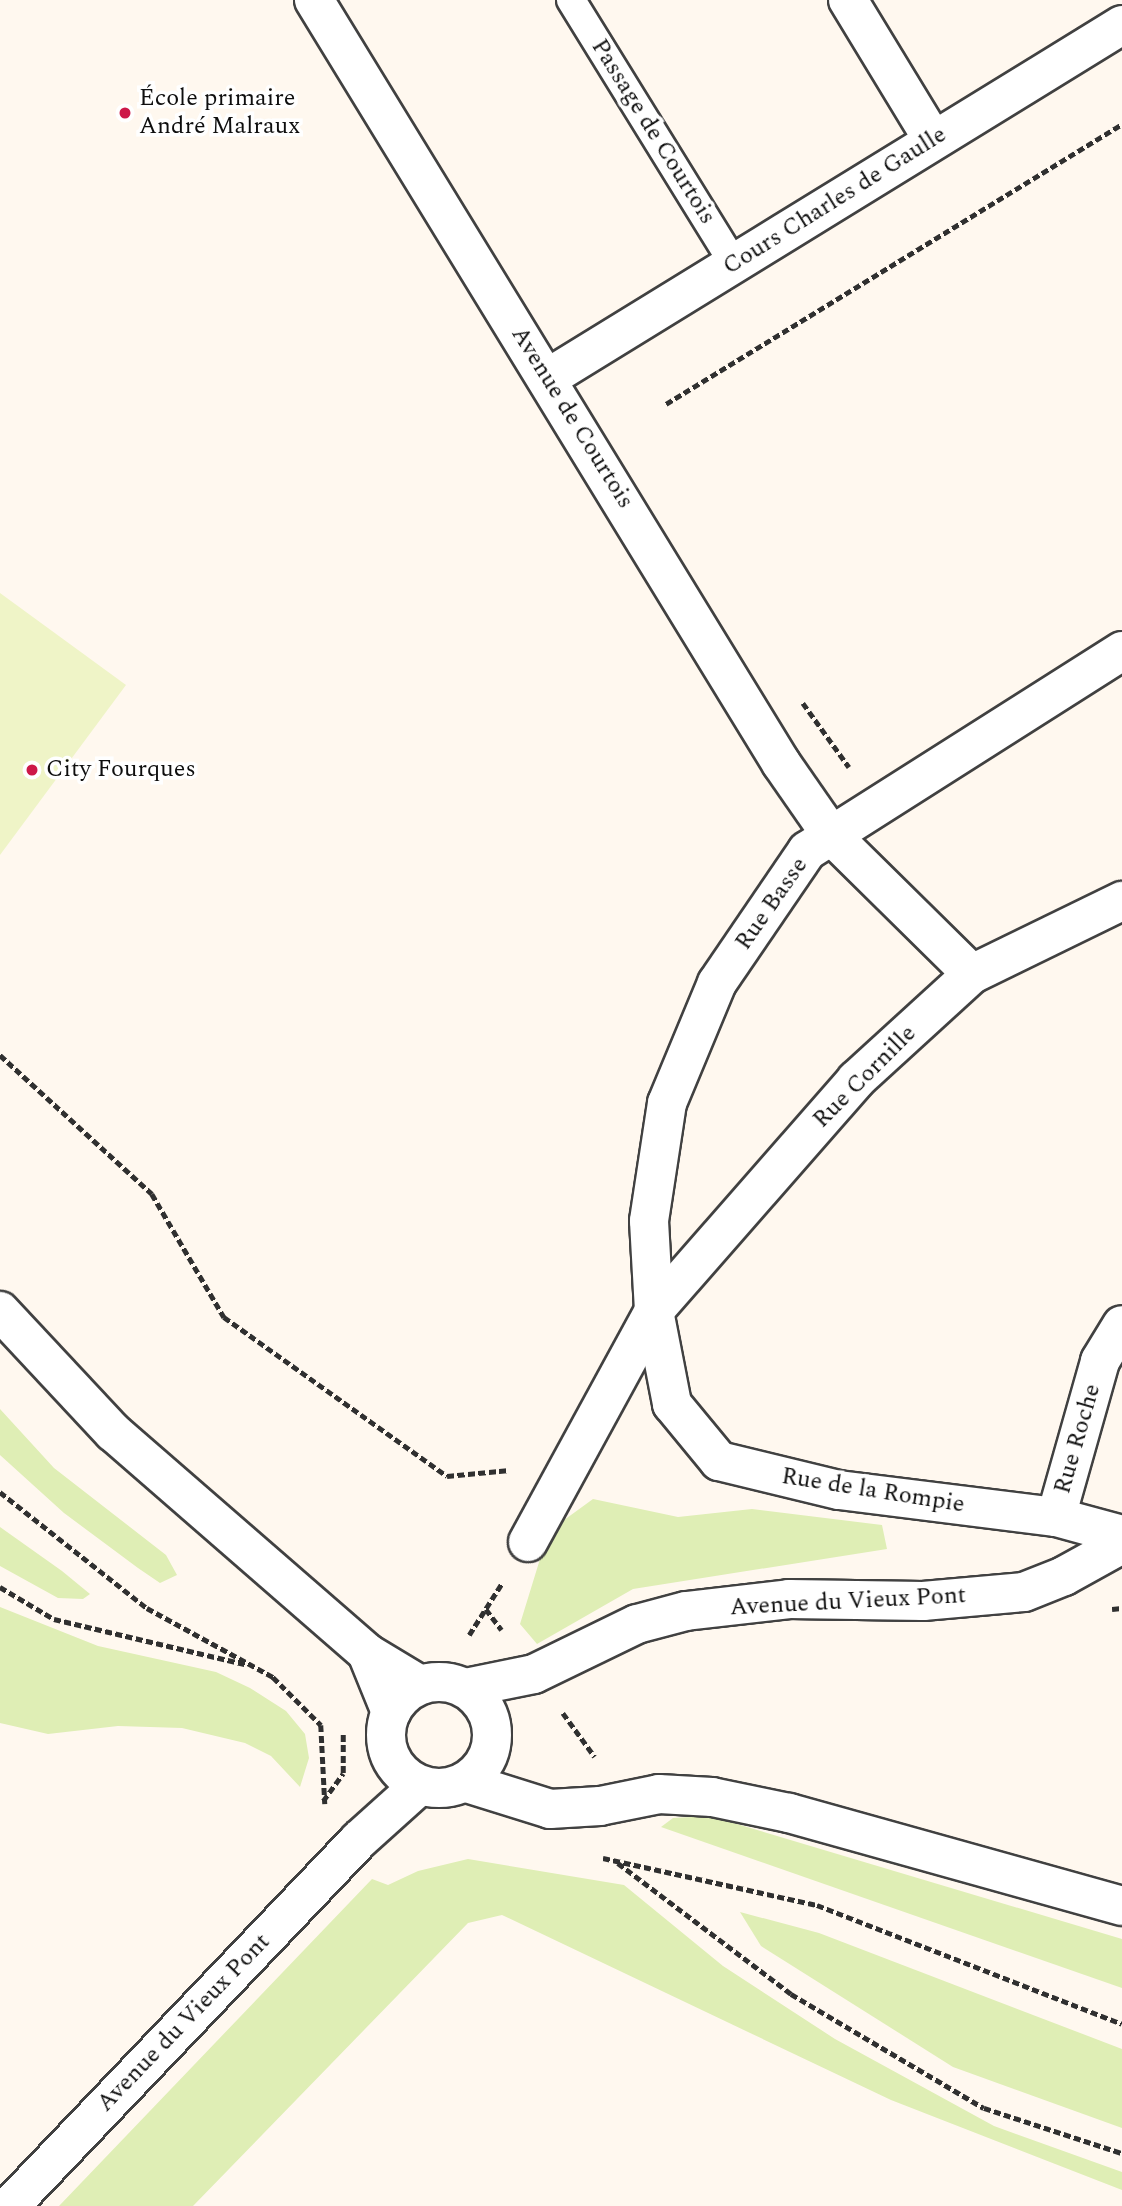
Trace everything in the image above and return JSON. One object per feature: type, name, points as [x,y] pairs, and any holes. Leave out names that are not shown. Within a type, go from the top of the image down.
[{"type":"street","name":"Avenue de Courtois","points":[[314,0],[781,763],[831,835],[972,974]]},
{"type":"street","points":[[848,0],[933,140]]},
{"type":"street","name":"Cours Charles de Gaulle","points":[[548,379],[1122,24]]},
{"type":"street","name":"Rue Basse","points":[[654,1311],[649,1221],[667,1103],[717,984],[807,851],[1122,651]]},
{"type":"street","name":"Rue Cornille","points":[[654,1311],[856,1080],[972,974],[1122,901]]},
{"type":"street","points":[[0,1311],[113,1432],[367,1653],[420,1685],[402,1696],[391,1712],[386,1729],[407,1774],[450,1787],[481,1754]]},
{"type":"street","points":[[528,1542],[654,1311]]},
{"type":"street","name":"Rue de la Rompie","points":[[654,1311],[671,1404],[719,1461],[839,1490],[1056,1517],[1122,1535]]},
{"type":"street","name":"Rue Roche","points":[[1056,1517],[1100,1361],[1122,1325]]},
{"type":"street","name":"Avenue du Vieux Pont","points":[[420,1685],[448,1682],[465,1688],[534,1674],[638,1624],[686,1611],[789,1600],[923,1601],[1024,1592],[1064,1576],[1122,1544]]},
{"type":"street","points":[[367,1653],[391,1712]]},
{"type":"street","name":"Avenue du Vieux Pont","points":[[481,1754],[534,1674]]},
{"type":"street","points":[[465,1688],[481,1703],[481,1754],[520,1801],[551,1809],[600,1806],[659,1794],[712,1797],[789,1813],[1122,1906]]},
{"type":"street","name":"Avenue du Vieux Pont","points":[[10,2206],[359,1840],[407,1774]]},
{"type":"lane","name":"Passage de Courtois","points":[[571,0],[734,264]]},
{"type":"path","points":[[666,404],[1122,124]]},
{"type":"path","points":[[0,1055],[152,1195],[224,1317],[447,1476],[522,1469]]},
{"type":"path","points":[[461,1642],[528,1542]]},
{"type":"path","points":[[0,1587],[54,1619],[254,1666]]},
{"type":"path","points":[[313,1811],[343,1773],[343,1722]]},
{"type":"path","points":[[614,1861],[791,1994],[984,2108],[1122,2153]]},
{"type":"path","points":[[817,1905],[1122,2024]]},
{"type":"green space","name":"City Fourques","points":[[0,593],[126,685],[0,855]]},
{"type":"green space","points":[[0,1409],[54,1468],[166,1555],[177,1575],[160,1583],[64,1513],[0,1455]]},
{"type":"green space","points":[[593,1499],[678,1517],[752,1509],[882,1525],[887,1549],[633,1589],[537,1644],[520,1624],[540,1559],[560,1523]]},
{"type":"green space","points":[[0,1527],[90,1594],[83,1599],[58,1598],[0,1566]]},
{"type":"green space","points":[[0,1607],[98,1646],[216,1672],[250,1688],[286,1711],[305,1734],[309,1758],[300,1787],[271,1756],[245,1743],[182,1728],[118,1726],[48,1734],[0,1723]]},
{"type":"green space","points":[[710,1816],[1122,1939],[1122,1988],[661,1827],[673,1818]]},
{"type":"green space","points":[[468,1859],[624,1885],[723,1966],[835,2039],[994,2126],[1122,2172],[1122,2190],[891,2100],[502,1915],[468,1923],[193,2206],[59,2206],[372,1879],[388,1885],[418,1871]]},
{"type":"green space","points":[[740,1912],[819,1933],[1122,2049],[1122,2128],[953,2067],[761,1946]]},
{"type":"place","name":"École primaire André Malraux","points":[[125,113]]},
{"type":"place","name":"City Fourques","points":[[32,770]]}]
